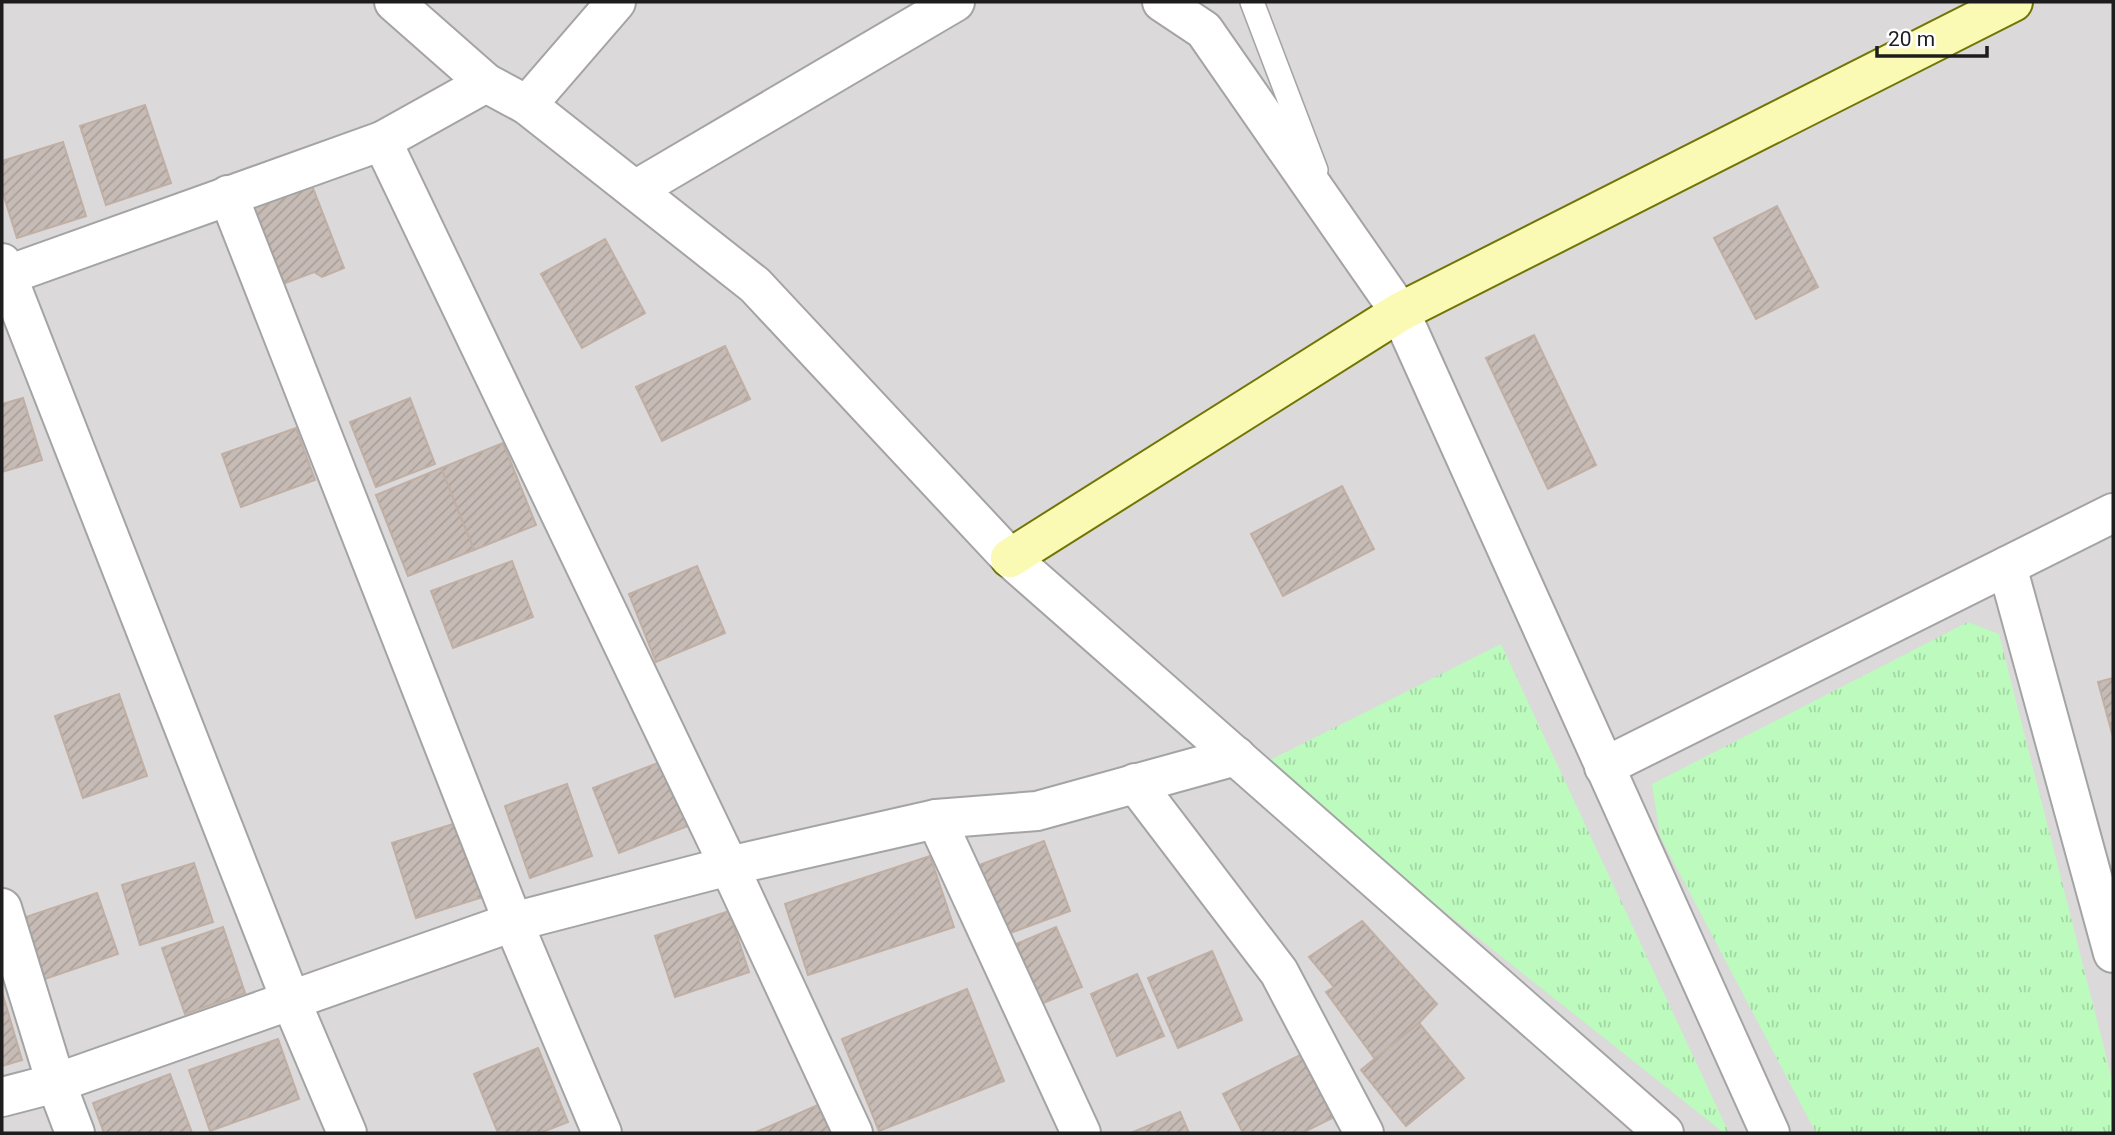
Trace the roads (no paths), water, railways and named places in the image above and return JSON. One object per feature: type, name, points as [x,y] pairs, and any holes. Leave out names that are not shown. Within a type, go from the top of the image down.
[{"type":"street","points":[[394,2],[485,83],[527,105],[755,285],[1010,558],[1664,1133]]},
{"type":"street","points":[[527,105],[616,2]]},
{"type":"street","points":[[635,190],[956,2]]},
{"type":"street","points":[[1162,2],[1203,30],[1400,312],[1770,1133]]},
{"type":"street","points":[[1010,558],[1400,312],[2013,2]]},
{"type":"street","points":[[347,1133],[291,1001],[3,272],[382,141],[485,83]]},
{"type":"street","points":[[382,141],[729,866],[853,1133]]},
{"type":"street","points":[[228,195],[513,922],[602,1133]]},
{"type":"street","points":[[1604,767],[2113,513]]},
{"type":"street","points":[[2007,566],[2113,953]]},
{"type":"street","points":[[2,1097],[55,1083],[513,922],[729,866],[936,819],[1037,811],[1236,756]]},
{"type":"street","points":[[1135,783],[1279,972],[1364,1133]]},
{"type":"street","points":[[936,819],[1081,1133]]},
{"type":"street","points":[[2,908],[55,1083],[75,1133]]},
{"type":"lane","points":[[1252,2],[1333,216]]}]
